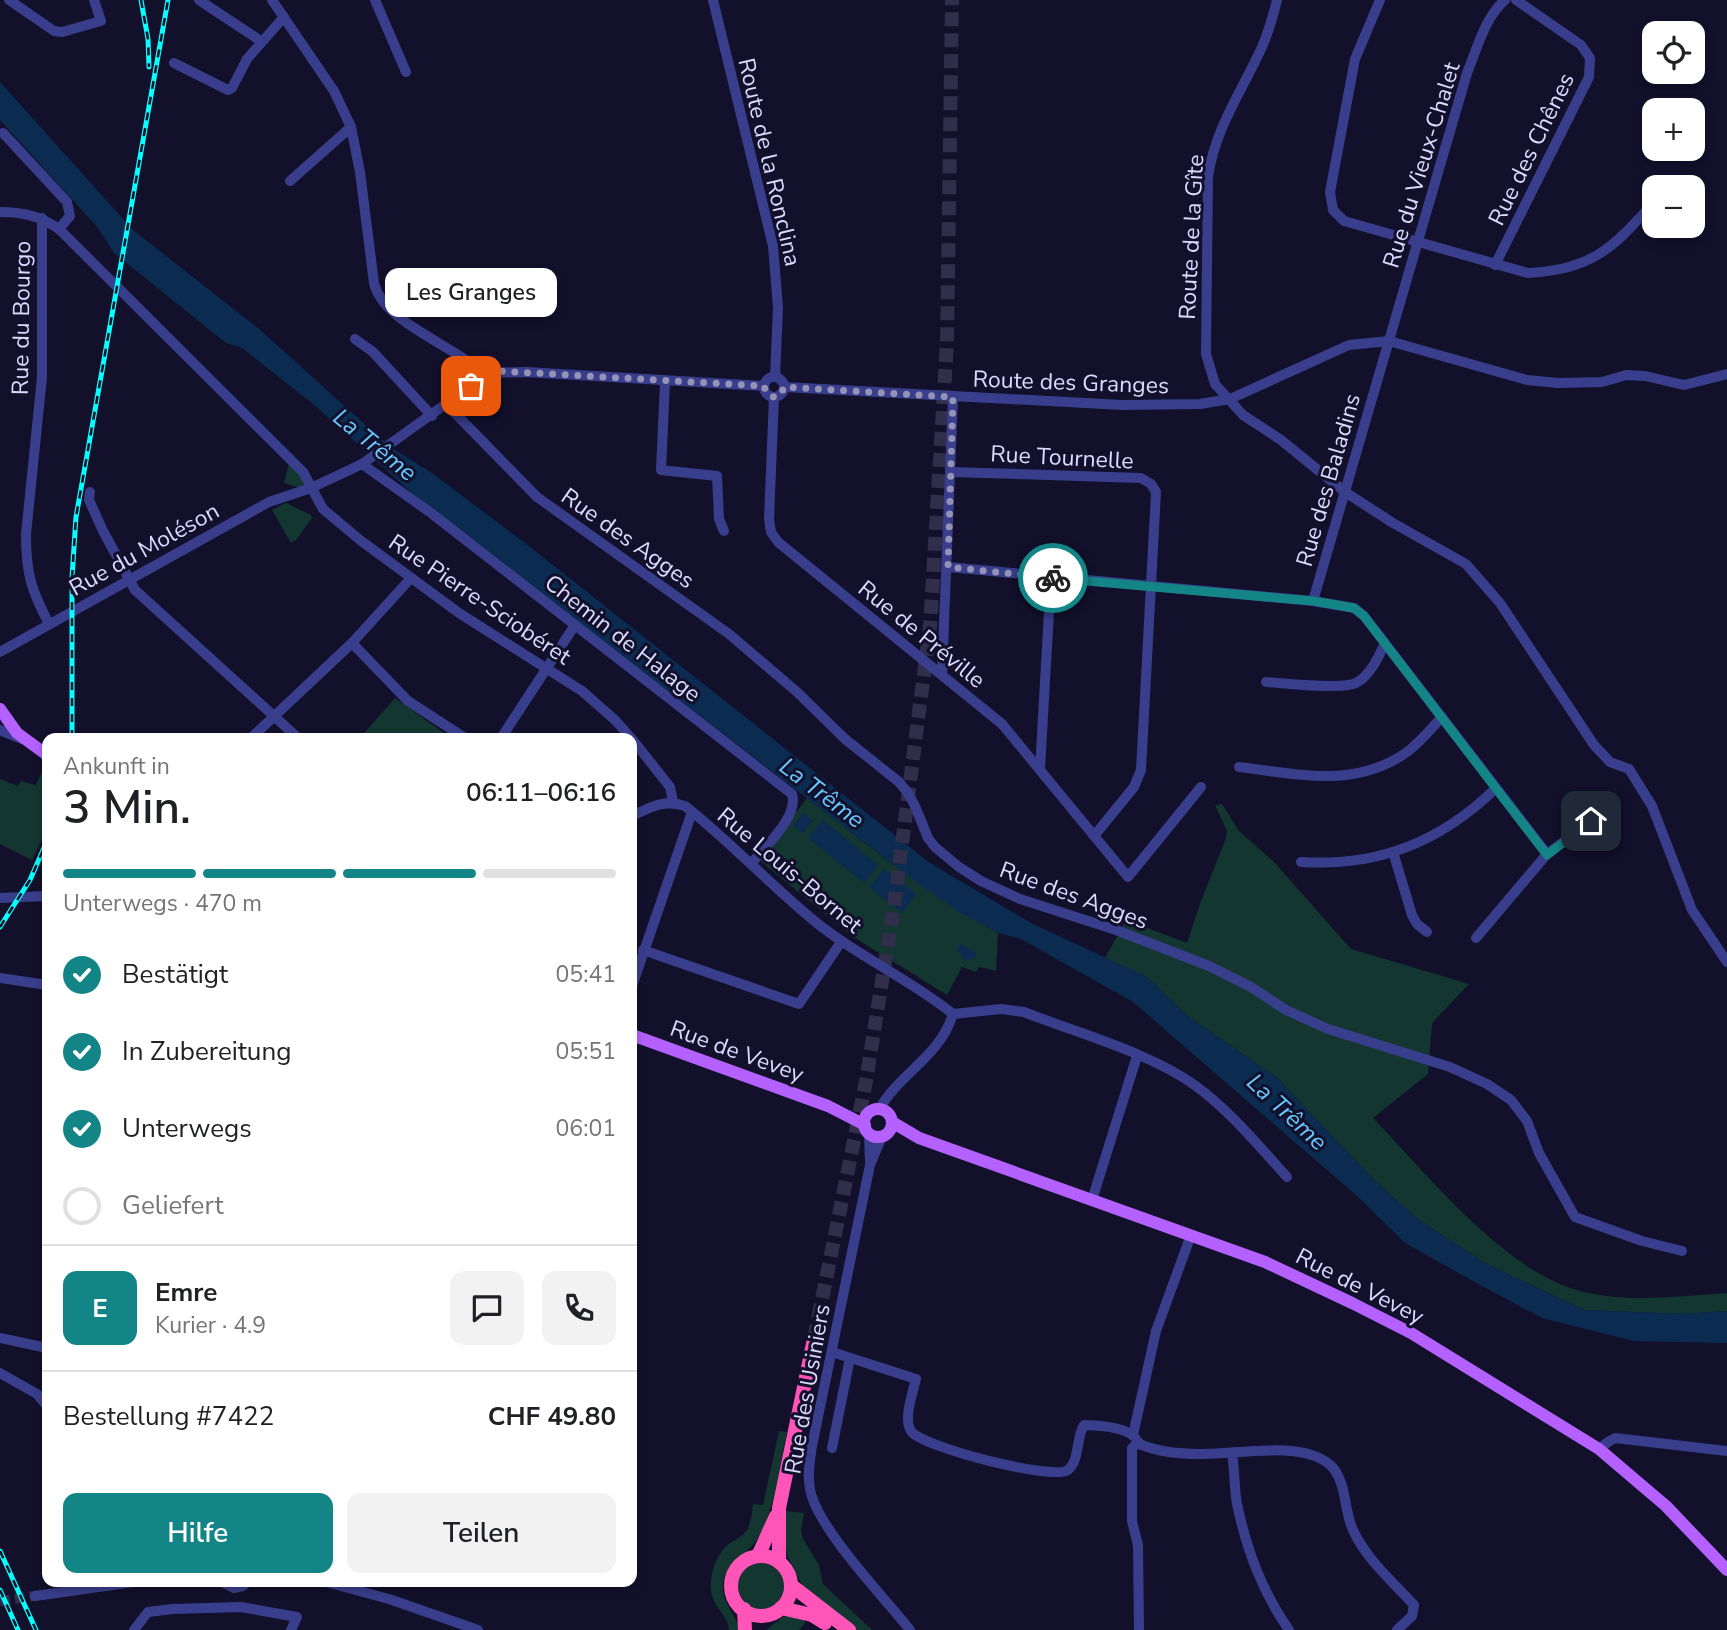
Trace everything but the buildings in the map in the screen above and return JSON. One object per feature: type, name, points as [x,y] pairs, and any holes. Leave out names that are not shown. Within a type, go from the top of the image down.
[{"type":"highway","points":[[779,1562],[779,1508],[814,1339]]},
{"type":"highway","points":[[758,1556],[779,1508]]},
{"type":"highway","points":[[758,1556],[768,1556],[779,1562],[788,1572],[792,1586],[788,1599],[781,1608],[767,1615],[753,1614],[744,1609],[733,1595],[732,1579],[740,1564],[758,1556]]},
{"type":"highway","points":[[792,1586],[849,1630]]},
{"type":"highway","points":[[781,1608],[812,1615],[834,1630]]},
{"type":"highway","points":[[744,1609],[745,1630]]},
{"type":"highway","points":[[760,1630],[767,1615]]},
{"type":"main road","points":[[0,709],[10,724],[42,751]]},
{"type":"main road","name":"Rue de Vevey","points":[[637,1037],[1265,1262],[1352,1303],[1418,1338],[1599,1449],[1666,1506],[1727,1570]]},
{"type":"street","points":[[9,0],[54,31],[62,32],[101,21],[94,0]]},
{"type":"street","points":[[200,0],[261,41]]},
{"type":"street","points":[[272,0],[334,91],[351,127],[360,172],[373,284],[379,299],[390,311],[461,356],[481,373],[526,372],[764,386]]},
{"type":"street","points":[[375,0],[406,72]]},
{"type":"street","name":"Route de la Ronclina","points":[[713,0],[773,246],[778,307],[775,377]]},
{"type":"street","name":"Route de la Gîte","points":[[1277,0],[1261,49],[1234,98],[1217,137],[1209,177],[1206,354],[1215,384],[1243,415],[1281,440],[1345,492],[1466,564],[1500,603],[1594,745],[1610,762],[1629,769],[1652,806],[1692,910],[1727,962]]},
{"type":"street","points":[[1380,0],[1355,60],[1330,192],[1333,210],[1344,221],[1528,273],[1556,272],[1584,264],[1605,252],[1642,215]]},
{"type":"street","name":"Rue des Chênes","points":[[1495,265],[1589,77],[1590,68],[1590,58],[1581,45],[1516,0]]},
{"type":"street","name":"Rue du Vieux-Chalet","points":[[1389,341],[1467,73],[1484,31],[1502,2]]},
{"type":"street","points":[[174,63],[228,90],[232,88],[247,59],[284,17]]},
{"type":"street","points":[[290,181],[351,127]]},
{"type":"street","points":[[3,134],[66,202],[70,216],[59,229]]},
{"type":"street","points":[[0,212],[16,212],[42,218]]},
{"type":"street","name":"Rue Pierre-Sciobéret","points":[[42,218],[59,229],[303,472],[323,509],[459,613],[582,691],[627,733]]},
{"type":"street","name":"Rue du Bourgo","points":[[42,218],[42,377],[26,534],[26,560],[33,593],[49,624]]},
{"type":"street","points":[[355,339],[373,352],[432,416]]},
{"type":"street","points":[[1389,341],[1537,381],[1602,382],[1626,375],[1645,376],[1684,386],[1727,374]]},
{"type":"street","name":"Route des Granges","points":[[784,387],[1170,406],[1200,404],[1230,399],[1349,345],[1389,341]]},
{"type":"street","name":"Rue des Baladins","points":[[948,567],[1313,601],[1389,341]]},
{"type":"street","points":[[311,488],[363,463],[392,444],[471,386],[481,373]]},
{"type":"street","points":[[775,377],[782,380],[784,387],[781,394],[774,397],[766,392],[764,386],[768,379],[775,377]]},
{"type":"street","points":[[665,382],[661,470],[717,476],[719,519],[724,531]]},
{"type":"street","name":"Rue de Préville","points":[[774,397],[769,519],[771,533],[778,542],[1002,723],[1128,877],[1201,787]]},
{"type":"street","points":[[942,674],[953,397]]},
{"type":"street","name":"Rue des Agges","points":[[447,405],[537,497],[729,634],[797,692],[845,739],[899,782],[915,806],[934,847],[959,867],[981,881],[1020,899],[1116,930],[1209,966],[1251,987],[1286,1010],[1328,1029],[1450,1067],[1487,1084],[1511,1100],[1527,1121],[1539,1153],[1575,1217],[1642,1241],[1682,1251]]},
{"type":"street","name":"Chemin de Halage","points":[[363,463],[792,794],[795,802],[790,816],[751,864]]},
{"type":"street","name":"Rue Tournelle","points":[[951,472],[1141,478],[1151,484],[1156,492],[1141,770],[1134,788],[1094,836]]},
{"type":"street","name":"Rue du Moléson","points":[[0,652],[269,502],[311,488]]},
{"type":"street","points":[[90,492],[89,500],[98,520],[135,590],[292,733]]},
{"type":"street","points":[[1040,769],[1051,577]]},
{"type":"street","points":[[257,733],[352,643],[411,578]]},
{"type":"street","points":[[1313,601],[1354,608],[1364,616],[1547,855]]},
{"type":"street","points":[[504,733],[575,625]]},
{"type":"street","points":[[352,643],[408,701],[457,733]]},
{"type":"street","points":[[1266,682],[1355,684],[1366,675],[1385,643]]},
{"type":"street","points":[[1239,767],[1322,777],[1359,775],[1383,766],[1409,751],[1442,717]]},
{"type":"street","points":[[0,730],[26,740]]},
{"type":"street","name":"Rue Pierre-Sciobéret","points":[[637,745],[670,787],[673,802]]},
{"type":"street","points":[[1301,862],[1345,862],[1393,852],[1427,840],[1464,817],[1496,788]]},
{"type":"street","points":[[637,814],[662,802],[673,802]]},
{"type":"street","name":"Rue Louis-Bornet","points":[[673,802],[692,812],[841,942],[937,1001],[953,1014]]},
{"type":"street","points":[[1476,938],[1547,855],[1609,808]]},
{"type":"street","points":[[637,970],[692,812]]},
{"type":"street","points":[[1393,852],[1412,915],[1417,924],[1427,932]]},
{"type":"street","points":[[0,898],[42,896]]},
{"type":"street","points":[[643,950],[799,1004],[841,942]]},
{"type":"street","points":[[0,978],[42,984]]},
{"type":"street","points":[[878,1125],[948,1030],[953,1014],[1001,1009],[1024,1012],[1158,1063],[1195,1086],[1233,1118],[1287,1177]]},
{"type":"street","points":[[1092,1200],[1138,1056]]},
{"type":"street","name":"Rue des Usiniers","points":[[878,1125],[811,1456],[809,1479],[810,1493],[816,1509],[829,1529],[911,1630]]},
{"type":"street","points":[[1139,1630],[1138,1545],[1132,1521],[1132,1448],[1136,1439],[1156,1331],[1191,1235]]},
{"type":"street","points":[[0,1338],[42,1348]]},
{"type":"street","points":[[832,1352],[916,1379],[908,1428],[915,1436],[955,1451],[1034,1471],[1059,1473],[1068,1470],[1073,1463],[1080,1431],[1084,1425],[1170,1451],[1232,1454],[1297,1450],[1312,1453],[1335,1470],[1341,1483],[1348,1517],[1366,1552],[1414,1605],[1412,1616],[1397,1630]]},
{"type":"street","points":[[832,1448],[850,1358]]},
{"type":"street","points":[[0,1373],[37,1394],[42,1400]]},
{"type":"street","points":[[1599,1449],[1615,1438],[1727,1451]]},
{"type":"street","points":[[1232,1454],[1237,1503],[1252,1559],[1271,1604],[1289,1630]]},
{"type":"street","points":[[35,1596],[99,1587]]},
{"type":"street","points":[[224,1587],[228,1607]]},
{"type":"street","points":[[241,1607],[246,1587]]},
{"type":"street","points":[[345,1587],[389,1599],[478,1630]]},
{"type":"street","points":[[134,1630],[148,1612],[228,1607],[297,1617],[291,1630]]},
{"type":"green space","points":[[289,463],[302,476],[306,485],[301,488],[284,483]]},
{"type":"green space","points":[[286,503],[312,518],[291,543],[272,510]]},
{"type":"green space","points":[[395,698],[444,733],[364,733]]},
{"type":"green space","points":[[42,772],[42,839],[32,860],[0,844],[0,779],[18,786],[21,781],[36,785]]},
{"type":"green space","points":[[807,798],[924,886],[998,933],[996,971],[979,967],[976,972],[962,967],[947,995],[855,938],[759,860]]},
{"type":"green space","points":[[1222,804],[1239,831],[1274,862],[1351,949],[1469,984],[1432,1023],[1428,1074],[1373,1118],[1443,1193],[1497,1244],[1555,1282],[1584,1292],[1619,1297],[1655,1298],[1727,1293],[1727,1311],[1683,1314],[1584,1310],[1483,1262],[1415,1217],[1373,1179],[1276,1077],[1186,1015],[1147,977],[1105,958],[1126,920],[1187,943],[1225,841],[1227,831],[1215,805]]},
{"type":"green space","points":[[779,1431],[787,1432],[769,1513],[758,1538],[730,1567],[723,1581],[726,1600],[740,1630],[729,1630],[711,1590],[713,1571],[722,1550],[747,1530],[753,1504],[763,1505]]},
{"type":"green space","points":[[786,1511],[804,1513],[801,1531],[803,1539],[819,1565],[823,1584],[872,1630],[856,1630],[810,1594],[801,1583],[787,1555]]},
{"type":"green space","points":[[761,1563],[777,1570],[784,1586],[777,1602],[761,1609],[745,1602],[738,1586],[745,1570]]},
{"type":"green space","points":[[783,1617],[803,1617],[805,1623],[799,1630],[766,1630]]},
{"type":"water","name":"La Trême","points":[[0,82],[133,230],[258,328],[389,446],[432,473],[525,543],[930,863],[1031,923],[1147,977],[1186,1015],[1276,1077],[1373,1179],[1415,1217],[1483,1262],[1584,1310],[1683,1314],[1727,1311],[1727,1343],[1634,1341],[1542,1318],[1405,1243],[1357,1196],[1133,1002],[1021,939],[998,933],[959,912],[917,883],[415,496],[313,404],[242,348],[226,343],[114,253],[98,228],[0,120]]},
{"type":"water","points":[[803,813],[813,821],[803,833],[793,826]]},
{"type":"water","points":[[823,820],[878,865],[864,883],[808,838]]},
{"type":"water","points":[[884,869],[916,894],[902,913],[869,887]]},
{"type":"water","points":[[960,944],[975,952],[977,957],[965,961],[957,949]]},
{"type":"tunnel","points":[[814,1339],[866,1081],[894,906],[930,627],[947,342],[952,0]]},
{"type":"tunnel","points":[[0,1601],[35,1596]]},
{"type":"railway","points":[[141,0],[148,39],[149,67]]},
{"type":"railway","points":[[72,733],[72,577],[76,517],[168,0]]},
{"type":"railway","points":[[0,927],[30,880],[42,852]]},
{"type":"railway","points":[[0,1551],[36,1630]]},
{"type":"railway","points":[[0,1590],[18,1630]]},
{"type":"way so far","points":[[471,386],[481,373],[498,371],[764,386],[766,392],[774,397],[781,394],[784,387],[953,397],[948,567],[1053,578]]},
{"type":"place","name":"Les Granges","points":[[471,386]]},
{"type":"route","points":[[1053,578],[1313,601],[1354,608],[1364,616],[1547,855],[1591,821]]}]
